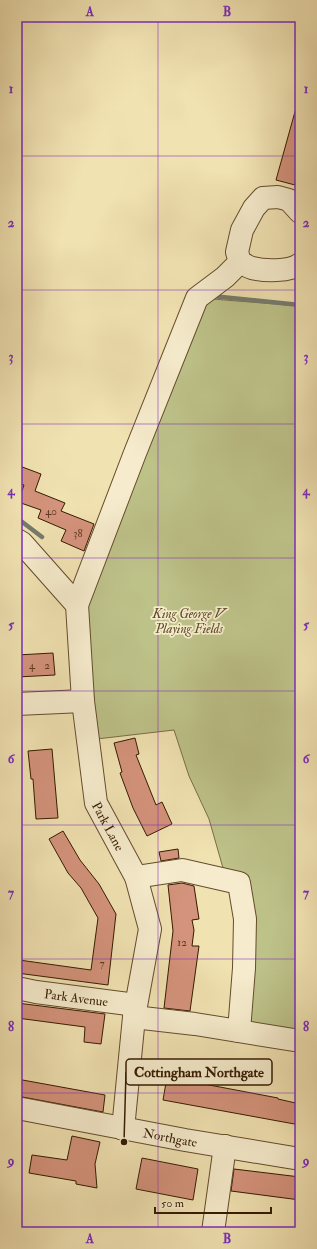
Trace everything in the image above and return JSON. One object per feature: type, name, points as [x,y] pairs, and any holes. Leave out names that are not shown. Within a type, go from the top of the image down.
[{"type":"street","points":[[300,212],[289,200],[278,197],[263,198],[254,208],[242,230],[237,252],[240,262],[251,268],[275,271],[300,264]]},
{"type":"street","points":[[17,540],[22,543],[77,605],[135,453],[197,298],[225,277],[240,262]]},
{"type":"street","name":"Park Lane","points":[[77,605],[83,701],[96,803],[136,877],[150,929],[135,1011],[123,1128]]},
{"type":"street","points":[[17,704],[83,701]]},
{"type":"street","points":[[136,877],[182,870],[239,883],[245,919],[244,968],[239,1031]]},
{"type":"street","name":"Park Avenue","points":[[17,988],[239,1031],[300,1041]]},
{"type":"street","name":"Northgate","points":[[17,1108],[300,1159]]},
{"type":"street","points":[[213,1232],[224,1146]]},
{"type":"green space","name":"King George V Playing Fields","points":[[200,298],[300,306],[300,1036],[249,1028],[254,945],[250,881],[225,875],[209,819],[189,776],[174,730],[88,740],[77,605]]},
{"type":"building","points":[[296,108],[300,108],[300,179],[296,178],[295,185],[276,180]]},
{"type":"building","points":[[17,465],[41,474],[35,491],[65,503],[61,511],[94,524],[84,551],[61,541],[66,530],[38,518],[41,510],[18,502],[24,485],[17,483]]},
{"type":"building","points":[[53,653],[55,675],[17,677],[17,655]]},
{"type":"building","points":[[135,738],[139,754],[136,755],[156,805],[162,802],[172,824],[147,836],[133,808],[120,773],[122,772],[114,743]]},
{"type":"building","points":[[52,749],[58,818],[36,819],[33,779],[31,779],[28,751]]},
{"type":"building","points":[[63,831],[80,860],[99,884],[116,914],[108,985],[17,973],[19,960],[91,970],[98,918],[81,888],[68,873],[49,839]]},
{"type":"building","points":[[178,849],[179,858],[161,861],[159,852]]},
{"type":"building","points":[[182,883],[194,886],[199,919],[192,920],[194,930],[192,946],[199,946],[190,1011],[164,1008],[173,931],[168,885]]},
{"type":"building","points":[[17,1003],[105,1014],[101,1044],[84,1042],[85,1027],[17,1018]]},
{"type":"building","points":[[167,1077],[278,1098],[300,1104],[300,1125],[163,1100]]},
{"type":"building","points":[[17,1079],[105,1095],[103,1112],[17,1096]]},
{"type":"building","points":[[72,1136],[100,1142],[95,1164],[97,1188],[76,1184],[76,1181],[29,1173],[32,1155],[67,1160]]},
{"type":"building","points":[[142,1158],[198,1169],[193,1200],[136,1189]]},
{"type":"building","points":[[234,1169],[300,1177],[300,1200],[231,1191]]},
{"type":"waterway","points":[[212,296],[300,305]]},
{"type":"waterway","points":[[17,518],[42,537]]},
{"type":"place","name":"Cottingham Northgate","points":[[124,1142]]}]
